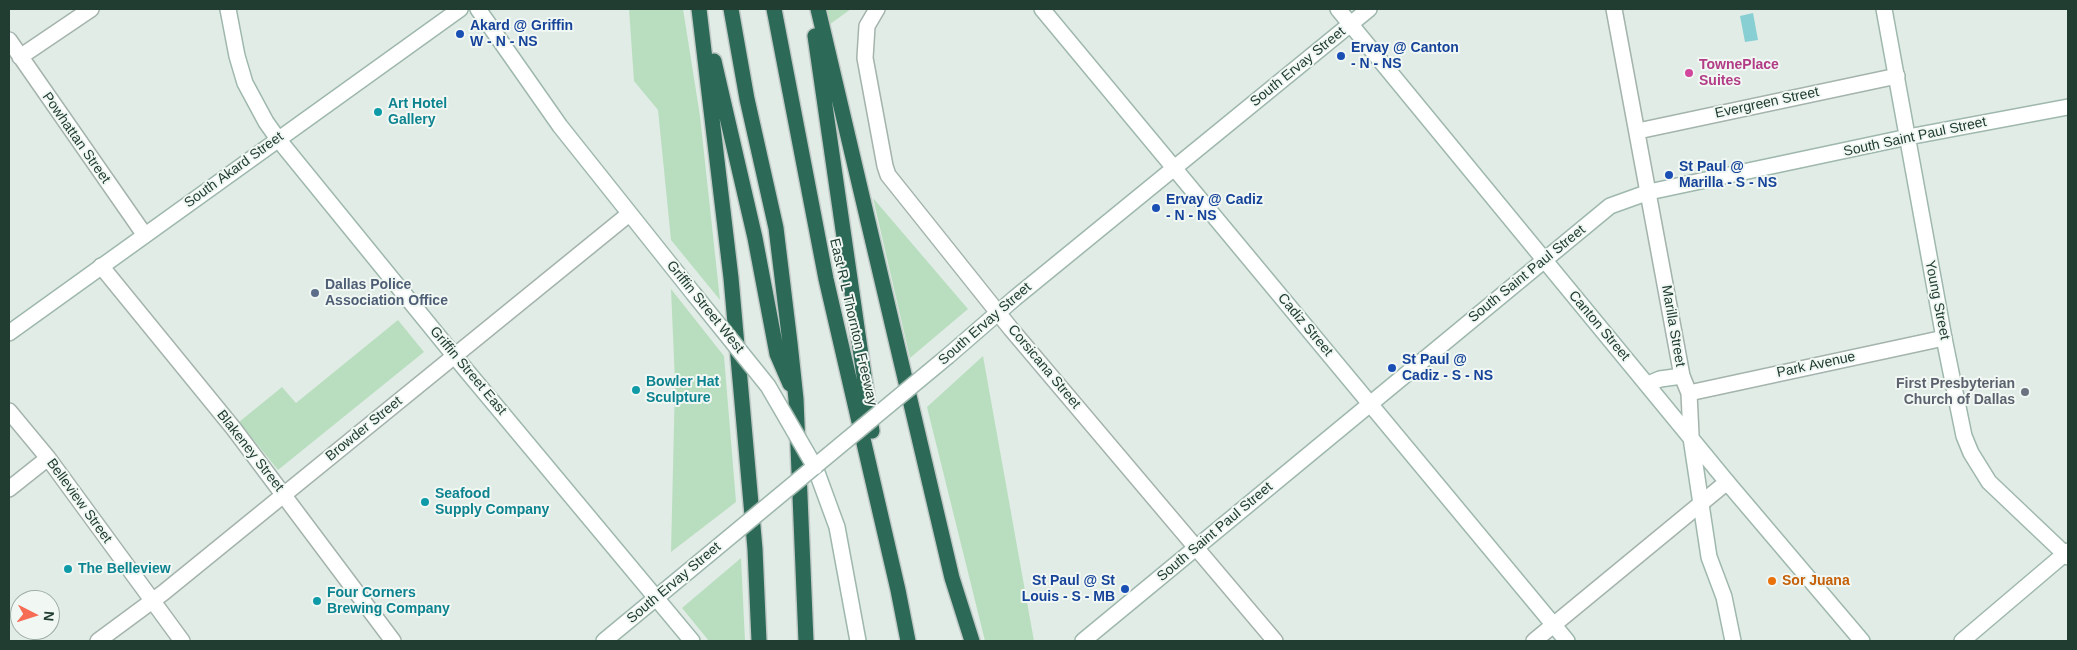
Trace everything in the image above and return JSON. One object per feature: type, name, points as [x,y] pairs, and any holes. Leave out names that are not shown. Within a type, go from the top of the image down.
[{"type":"highway","points":[[701,9],[755,238],[777,354],[796,399]]},
{"type":"highway","points":[[701,9],[724,213],[755,548],[759,641]]},
{"type":"highway","points":[[731,9],[747,99],[776,228],[796,399],[806,641]]},
{"type":"highway","name":"East R L Thornton Freeway","points":[[774,9],[826,279],[898,590],[908,641]]},
{"type":"highway","points":[[811,9],[871,430],[898,590]]},
{"type":"highway","points":[[818,9],[952,578],[972,641]]},
{"type":"highway","points":[[952,578],[960,641]]},
{"type":"main road","points":[[20,57],[91,9]]},
{"type":"main road","name":"Griffin Street East","points":[[228,9],[236,56],[245,83],[266,122],[278,139],[455,357],[692,641]]},
{"type":"main road","name":"South Akard Street","points":[[9,333],[144,234],[460,9]]},
{"type":"main road","name":"Griffin Street West","points":[[478,9],[560,126],[768,386],[815,466],[837,528],[858,641]]},
{"type":"main road","name":"Corsicana Street","points":[[877,9],[867,26],[865,58],[885,166],[897,187],[998,312],[1274,641]]},
{"type":"main road","name":"Cadiz Street","points":[[1042,9],[1568,641]]},
{"type":"main road","name":"Canton Street","points":[[1338,9],[1728,482],[1862,641]]},
{"type":"main road","name":"South Ervay Street","points":[[604,641],[948,356],[998,312],[1369,9]]},
{"type":"main road","name":"Marilla Street","points":[[1614,9],[1682,376],[1689,393],[1691,435],[1709,557],[1724,597],[1733,641]]},
{"type":"main road","name":"Young Street","points":[[1884,9],[1958,412],[1971,453],[1978,466],[2001,496],[2068,554]]},
{"type":"main road","name":"Powhattan Street","points":[[9,40],[144,234]]},
{"type":"main road","name":"Evergreen Street","points":[[1638,131],[1896,76]]},
{"type":"main road","name":"South Saint Paul Street","points":[[1083,641],[1610,206],[1649,192],[1908,137],[2068,107]]},
{"type":"main road","name":"Browder Street","points":[[98,641],[152,602],[629,214]]},
{"type":"main road","name":"Blakeney Street","points":[[100,266],[234,429],[393,641]]},
{"type":"main road","name":"Park Avenue","points":[[1689,393],[1944,338]]},
{"type":"main road","points":[[1648,384],[1660,379],[1682,376]]},
{"type":"main road","name":"Belleview Street","points":[[9,411],[48,458],[182,641]]},
{"type":"main road","points":[[9,489],[48,458]]},
{"type":"main road","points":[[1534,641],[1728,482]]},
{"type":"main road","points":[[1962,641],[2068,554]]},
{"type":"green space","points":[[629,9],[683,9],[700,116],[720,300],[671,240],[658,110],[634,81]]},
{"type":"green space","points":[[823,9],[851,9],[826,27]]},
{"type":"green space","points":[[873,198],[968,309],[910,358]]},
{"type":"green space","points":[[671,289],[724,356],[736,502],[671,552],[675,382]]},
{"type":"green space","points":[[398,320],[424,352],[278,470],[239,422],[282,387],[296,403]]},
{"type":"green space","points":[[983,356],[1034,641],[985,641],[927,407]]},
{"type":"green space","points":[[741,558],[745,641],[709,641],[682,608]]},
{"type":"water","points":[[1753,13],[1758,40],[1745,42],[1740,16]]},
{"type":"place","name":"Akard @ Griffin W - N - NS","points":[[460,34]]},
{"type":"place","name":"Ervay @ Canton - N - NS","points":[[1341,56]]},
{"type":"place","name":"TownePlace Suites","points":[[1689,73]]},
{"type":"place","name":"Art Hotel Gallery","points":[[378,112]]},
{"type":"place","name":"St Paul @ Marilla - S - NS","points":[[1669,175]]},
{"type":"place","name":"Ervay @ Cadiz - N - NS","points":[[1156,208]]},
{"type":"place","name":"Dallas Police Association Office","points":[[315,293]]},
{"type":"place","name":"St Paul @ Cadiz - S - NS","points":[[1392,368]]},
{"type":"place","name":"Bowler Hat Sculpture","points":[[636,390]]},
{"type":"place","name":"First Presbyterian Church of Dallas","points":[[2025,392]]},
{"type":"place","name":"Seafood Supply Company","points":[[425,502]]},
{"type":"place","name":"The Belleview","points":[[68,569]]},
{"type":"place","name":"Sor Juana","points":[[1772,581]]},
{"type":"place","name":"St Paul @ St Louis - S - MB","points":[[1125,589]]},
{"type":"place","name":"Four Corners Brewing Company","points":[[317,601]]}]
